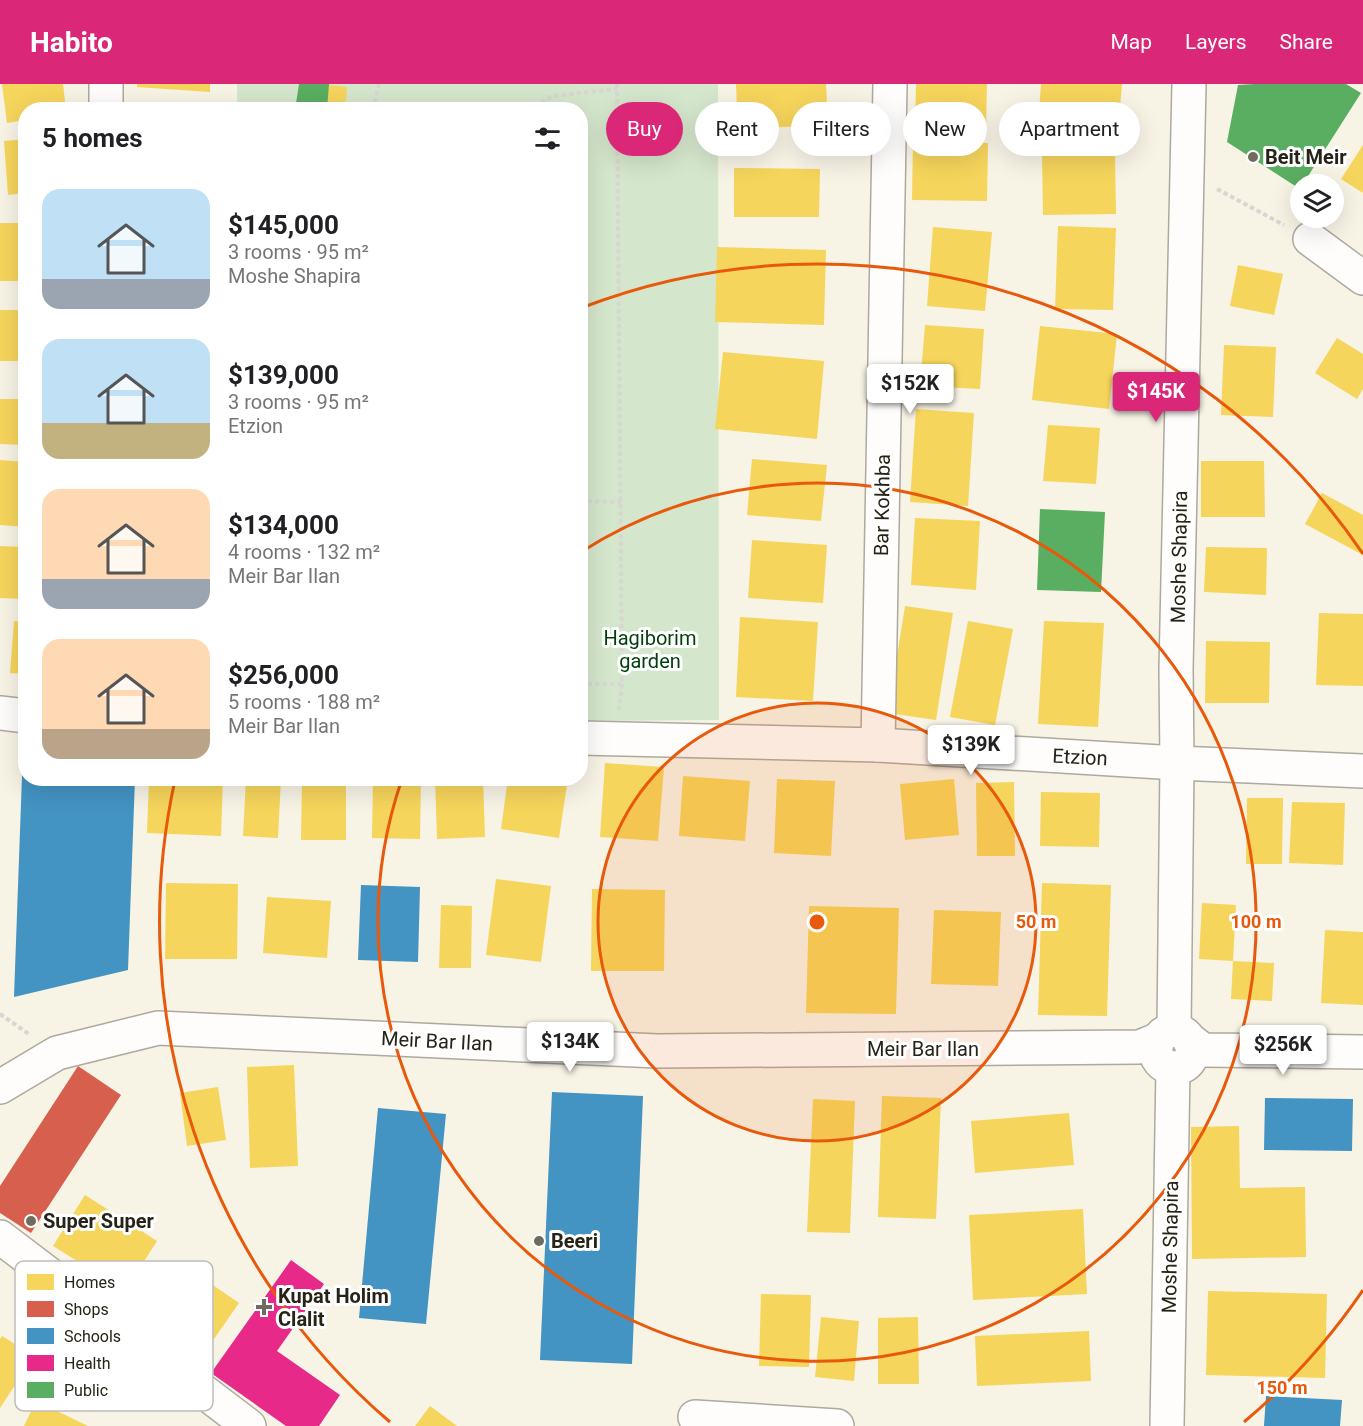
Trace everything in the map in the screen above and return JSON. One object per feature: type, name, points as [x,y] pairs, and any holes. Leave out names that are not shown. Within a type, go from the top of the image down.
[{"type":"street","points":[[106,84],[106,102]]},
{"type":"street","name":"Bar Kokhba","points":[[878,745],[890,84]]},
{"type":"street","name":"Moshe Shapira","points":[[1167,1426],[1177,763],[1176,669],[1189,84]]},
{"type":"street","points":[[1310,239],[1363,278]]},
{"type":"street","points":[[0,713],[18,715]]},
{"type":"street","name":"Etzion","points":[[588,738],[878,745],[1177,763],[1363,771]]},
{"type":"street","name":"Meir Bar Ilan","points":[[0,1087],[57,1053],[158,1028],[657,1051],[1173,1049],[1363,1052]]},
{"type":"street","points":[[0,1237],[32,1261]]},
{"type":"street","points":[[213,1399],[249,1426]]},
{"type":"street","points":[[695,1417],[837,1426]]},
{"type":"path","points":[[375,102],[379,84]]},
{"type":"path","points":[[542,102],[552,96],[617,87],[622,684],[616,739]]},
{"type":"path","points":[[1187,172],[1310,239]]},
{"type":"path","points":[[588,501],[621,502]]},
{"type":"path","points":[[588,684],[622,684]]},
{"type":"green space","name":"Hagiborim garden","points":[[237,84],[718,84],[718,102],[695,102],[695,156],[718,156],[719,720],[588,721],[588,102],[237,102]]},
{"type":"building: Homes","points":[[2,84],[63,84],[65,102],[18,102],[18,121],[7,123]]},
{"type":"building: Homes","points":[[137,84],[210,84],[210,92],[137,87]]},
{"type":"building: Homes","points":[[736,84],[826,84],[827,102],[791,102],[791,127],[779,127],[779,102],[737,102]]},
{"type":"building: Homes","points":[[916,84],[987,84],[987,102],[916,102]]},
{"type":"building: Homes","points":[[1041,84],[1122,84],[1120,102],[1040,102]]},
{"type":"building: Homes","points":[[328,85],[347,87],[346,102],[327,102]]},
{"type":"building: Homes","points":[[18,140],[18,194],[8,195],[4,141]]},
{"type":"building: Homes","points":[[988,143],[987,201],[912,200],[913,156],[987,156]]},
{"type":"building: Homes","points":[[1363,145],[1363,193],[1344,181],[1344,174]]},
{"type":"building: Homes","points":[[1042,156],[1115,156],[1116,214],[1043,215]]},
{"type":"building: Homes","points":[[734,168],[820,169],[819,217],[734,217]]},
{"type":"building: Homes","points":[[0,223],[18,223],[18,281],[0,281]]},
{"type":"building: Homes","points":[[1058,226],[1116,228],[1113,310],[1055,309]]},
{"type":"building: Homes","points":[[933,227],[992,232],[985,311],[927,306]]},
{"type":"building: Homes","points":[[717,247],[826,250],[824,325],[715,322]]},
{"type":"building: Homes","points":[[1238,265],[1283,274],[1274,315],[1230,306]]},
{"type":"building: Homes","points":[[0,310],[18,310],[18,361],[0,361]]},
{"type":"building: Homes","points":[[925,325],[984,329],[980,389],[920,386]]},
{"type":"building: Homes","points":[[1040,326],[1117,334],[1109,409],[1032,400]]},
{"type":"building: Homes","points":[[1337,338],[1363,354],[1363,389],[1357,399],[1315,373]]},
{"type":"building: Homes","points":[[1224,345],[1276,347],[1273,417],[1221,415]]},
{"type":"building: Homes","points":[[723,352],[824,361],[817,439],[715,429]]},
{"type":"building: Homes","points":[[0,399],[18,399],[18,445],[0,444]]},
{"type":"building: Homes","points":[[916,409],[974,413],[968,506],[910,502]]},
{"type":"building: Homes","points":[[1048,425],[1100,428],[1096,484],[1043,481]]},
{"type":"building: Homes","points":[[752,459],[827,465],[821,521],[747,515]]},
{"type":"building: Homes","points":[[0,460],[18,461],[18,526],[0,525]]},
{"type":"building: Homes","points":[[1201,461],[1264,461],[1265,517],[1201,517]]},
{"type":"building: Homes","points":[[1322,493],[1363,515],[1363,555],[1305,524]]},
{"type":"building: Homes","points":[[915,518],[980,521],[976,590],[911,585]]},
{"type":"building: Homes","points":[[752,540],[827,545],[823,603],[748,598]]},
{"type":"building: Homes","points":[[0,546],[18,547],[18,599],[0,598]]},
{"type":"building: Homes","points":[[1206,547],[1267,548],[1266,595],[1204,592]]},
{"type":"building: Homes","points":[[905,606],[953,613],[936,720],[888,713]]},
{"type":"building: Homes","points":[[1319,613],[1363,614],[1363,686],[1316,685]]},
{"type":"building: Homes","points":[[740,617],[818,622],[813,701],[736,697]]},
{"type":"building: Homes","points":[[14,621],[18,621],[18,674],[10,673]]},
{"type":"building: Homes","points":[[968,621],[1013,629],[995,725],[950,717]]},
{"type":"building: Homes","points":[[1044,621],[1104,623],[1098,727],[1038,724]]},
{"type":"building: Homes","points":[[1206,641],[1270,642],[1269,703],[1205,703]]},
{"type":"building: Homes","points":[[605,763],[664,767],[658,841],[600,837]]},
{"type":"building: Homes","points":[[683,776],[750,781],[745,841],[679,836]]},
{"type":"building: Homes","points":[[777,779],[835,781],[831,856],[774,853]]},
{"type":"building: Homes","points":[[954,779],[959,835],[905,840],[900,784]]},
{"type":"building: Homes","points":[[1014,782],[1015,856],[977,856],[976,783]]},
{"type":"building: Homes","points":[[149,786],[223,786],[221,836],[147,833]]},
{"type":"building: Homes","points":[[246,786],[281,786],[278,838],[243,836]]},
{"type":"building: Homes","points":[[302,786],[346,786],[346,840],[301,840]]},
{"type":"building: Homes","points":[[373,786],[421,786],[420,839],[372,838]]},
{"type":"building: Homes","points":[[435,786],[483,786],[485,837],[437,839]]},
{"type":"building: Homes","points":[[507,786],[567,786],[559,838],[501,829]]},
{"type":"building: Homes","points":[[1041,792],[1100,793],[1099,847],[1040,846]]},
{"type":"building: Homes","points":[[1247,798],[1283,798],[1282,864],[1246,864]]},
{"type":"building: Homes","points":[[1292,802],[1345,803],[1343,865],[1289,863]]},
{"type":"building: Homes","points":[[496,879],[551,886],[541,962],[486,955]]},
{"type":"building: Homes","points":[[166,883],[238,884],[237,959],[165,959]]},
{"type":"building: Homes","points":[[1042,883],[1111,885],[1107,1016],[1038,1015]]},
{"type":"building: Homes","points":[[592,889],[665,890],[664,971],[591,971]]},
{"type":"building: Homes","points":[[267,897],[331,901],[327,958],[263,953]]},
{"type":"building: Homes","points":[[1202,903],[1236,905],[1233,961],[1199,959]]},
{"type":"building: Homes","points":[[441,905],[472,906],[471,968],[439,968]]},
{"type":"building: Homes","points":[[809,906],[899,908],[896,1014],[806,1013]]},
{"type":"building: Homes","points":[[934,910],[1001,912],[998,986],[931,984]]},
{"type":"building: Homes","points":[[1325,930],[1363,932],[1363,1005],[1321,1003]]},
{"type":"building: Homes","points":[[1233,961],[1274,963],[1272,1001],[1231,999]]},
{"type":"building: Homes","points":[[294,1065],[298,1166],[250,1168],[247,1067]]},
{"type":"building: Homes","points":[[218,1087],[226,1140],[187,1146],[180,1093]]},
{"type":"building: Homes","points":[[882,1096],[941,1098],[936,1219],[878,1217]]},
{"type":"building: Homes","points":[[813,1099],[855,1101],[850,1233],[807,1232]]},
{"type":"building: Homes","points":[[1069,1113],[1074,1165],[975,1173],[971,1121]]},
{"type":"building: Homes","points":[[1239,1126],[1240,1188],[1305,1187],[1306,1257],[1192,1259],[1191,1127]]},
{"type":"building: Homes","points":[[85,1195],[157,1241],[144,1261],[77,1261],[53,1246]]},
{"type":"building: Homes","points":[[1083,1209],[1087,1294],[973,1300],[969,1215]]},
{"type":"building: Homes","points":[[213,1285],[239,1303],[213,1340]]},
{"type":"building: Homes","points":[[1208,1291],[1327,1294],[1325,1378],[1206,1375]]},
{"type":"building: Homes","points":[[761,1294],[811,1295],[809,1367],[759,1366]]},
{"type":"building: Homes","points":[[821,1317],[859,1321],[854,1381],[815,1377]]},
{"type":"building: Homes","points":[[918,1317],[919,1384],[878,1384],[878,1318]]},
{"type":"building: Homes","points":[[1089,1331],[1091,1381],[977,1386],[975,1336]]},
{"type":"building: Homes","points":[[2,1336],[15,1344],[15,1385],[0,1408],[0,1339]]},
{"type":"building: Homes","points":[[430,1406],[457,1426],[415,1426]]},
{"type":"building: Homes","points":[[31,1411],[57,1411],[88,1426],[24,1426]]},
{"type":"building: Shops","points":[[78,1066],[121,1095],[31,1233],[0,1213],[0,1186]]},
{"type":"building: Schools","points":[[22,786],[135,786],[128,970],[14,997]]},
{"type":"building: Schools","points":[[361,885],[420,887],[418,962],[358,960]]},
{"type":"building: Schools","points":[[552,1092],[643,1096],[632,1364],[540,1360]]},
{"type":"building: Schools","points":[[1265,1098],[1353,1099],[1352,1151],[1264,1150]]},
{"type":"building: Schools","points":[[378,1108],[446,1114],[426,1324],[359,1318]]},
{"type":"building: Schools","points":[[1266,1396],[1342,1400],[1340,1426],[1264,1426]]},
{"type":"building: Health","points":[[291,1260],[324,1284],[277,1351],[340,1395],[319,1426],[286,1426],[213,1374],[213,1370]]},
{"type":"building: Public","points":[[299,84],[329,84],[328,102],[296,102]]},
{"type":"building: Public","points":[[1346,84],[1361,93],[1309,174],[1290,174],[1290,183],[1227,142],[1238,85]]},
{"type":"building: Public","points":[[1040,509],[1105,512],[1101,592],[1037,590]]},
{"type":"place","name":"Beit Meir","points":[[1253,157]]},
{"type":"place","name":"Super Super","points":[[31,1221]]},
{"type":"place","name":"Beeri","points":[[539,1241]]},
{"type":"place","name":"Kupat Holim Clalit","points":[[264,1307]]}]
